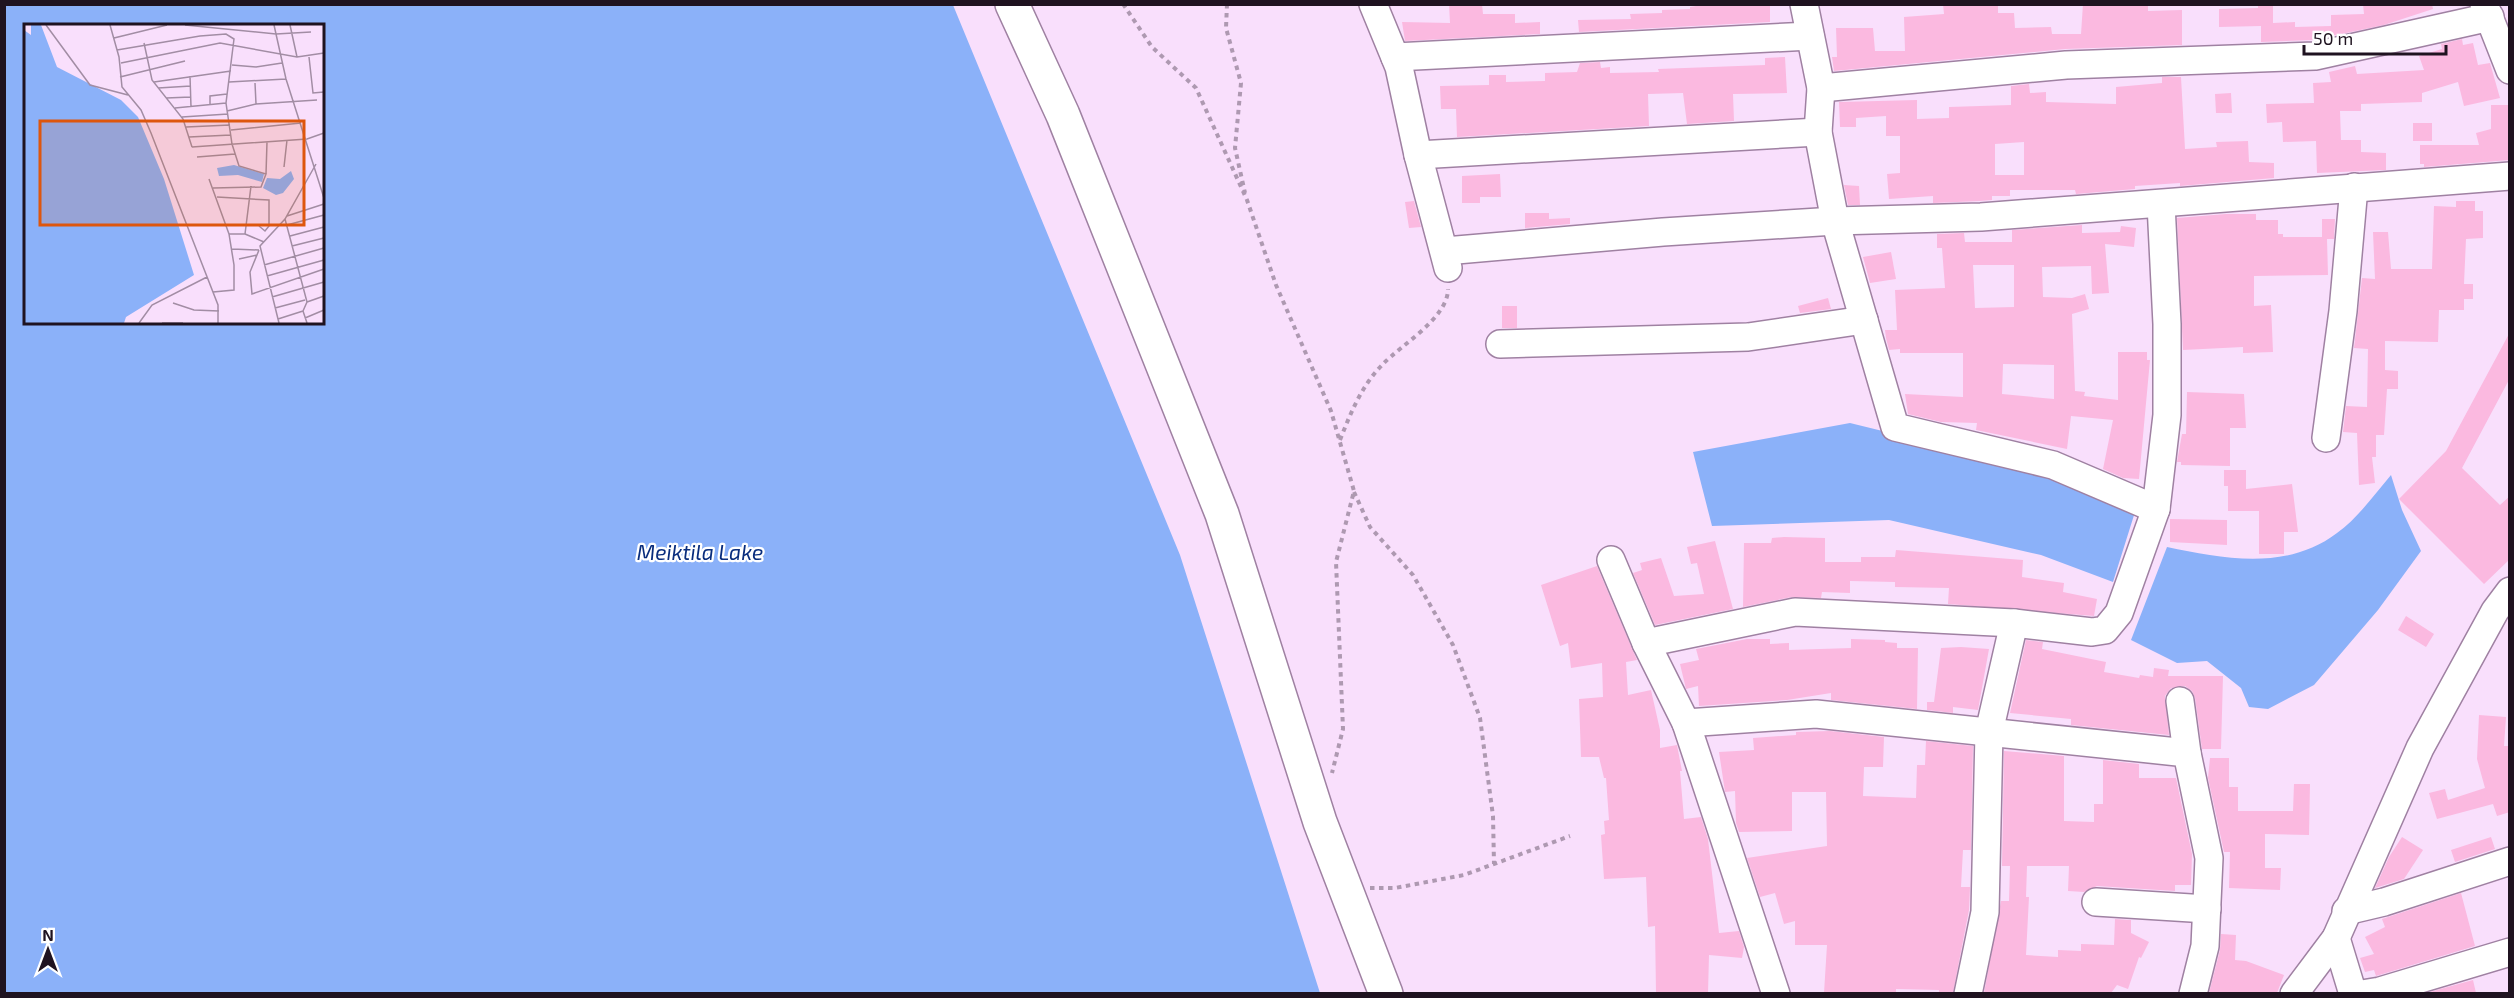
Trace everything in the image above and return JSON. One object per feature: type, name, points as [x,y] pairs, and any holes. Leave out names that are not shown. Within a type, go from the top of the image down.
[{"type":"main road","points":[[1012,4],[1063,115],[1222,514],[1320,822],[1386,993]]},
{"type":"street","points":[[1373,4],[1395,57],[1418,155],[1447,260],[1663,232],[1835,221],[1981,217],[2510,176]]},
{"type":"street","points":[[1804,4],[1821,88],[1818,132],[1835,221],[1894,427],[2053,465],[2156,509]]},
{"type":"street","points":[[1821,88],[2066,65],[2315,56],[2487,11],[2510,70]]},
{"type":"street","points":[[1395,57],[1810,36]]},
{"type":"street","points":[[1418,155],[1818,132]]},
{"type":"street","points":[[2326,438],[2343,311],[2354,187]]},
{"type":"street","points":[[1646,643],[1795,612],[2014,623],[2092,633],[2105,630],[2119,613],[2156,509],[2167,415],[2167,324],[2161,204]]},
{"type":"street","points":[[1500,344],[1748,337],[1864,320]]},
{"type":"street","points":[[1611,560],[1646,643],[1686,723],[1776,993]]},
{"type":"street","points":[[2294,993],[2336,938],[2420,748],[2495,611],[2510,591]]},
{"type":"street","points":[[1968,993],[1985,912],[1989,732],[2014,623]]},
{"type":"street","points":[[2180,701],[2187,753],[2210,858],[2205,946],[2193,993]]},
{"type":"street","points":[[1686,723],[1816,714],[2187,753]]},
{"type":"street","points":[[2346,911],[2384,902],[2510,861]]},
{"type":"street","points":[[2096,902],[2207,909]]},
{"type":"street","points":[[2336,938],[2353,993]]},
{"type":"street","points":[[2362,993],[2380,991],[2510,952]]},
{"type":"path","points":[[1123,4],[1152,46],[1196,88],[1247,200],[1276,285],[1331,411],[1354,491],[1370,527],[1413,575],[1453,645],[1480,718],[1493,816],[1494,864]]},
{"type":"path","points":[[1227,4],[1226,28],[1240,83],[1236,148],[1247,200]]},
{"type":"path","points":[[1340,441],[1355,400],[1383,364],[1418,335],[1448,298],[1447,260]]},
{"type":"path","points":[[1331,775],[1343,729],[1336,562],[1354,491]]},
{"type":"path","points":[[1346,889],[1395,888],[1464,875],[1570,836]]},
{"type":"water","name":"Meiktila Lake","points":[[5,4],[953,5],[1180,555],[1320,993],[5,993]]},
{"type":"water","points":[[1850,423],[2057,474],[2135,512],[2113,582],[2041,555],[1889,520],[1712,526],[1693,452]]},
{"type":"water","points":[[2391,475],[2402,510],[2421,551],[2378,610],[2314,685],[2268,709],[2249,707],[2241,688],[2207,661],[2177,663],[2131,640],[2167,547],[2233,558],[2255,559],[2297,553],[2318,545],[2345,527],[2366,506]]},
{"type":"building","points":[[1449,4],[1482,4],[1483,14],[1515,14],[1515,23],[1540,22],[1540,34],[1405,41],[1402,22],[1450,23]]},
{"type":"building","points":[[1708,4],[1770,4],[1770,22],[1579,32],[1578,20],[1631,19],[1630,14],[1662,13],[1662,10],[1690,9],[1690,7]]},
{"type":"building","points":[[1943,4],[1998,4],[1998,13],[2014,13],[2015,28],[2051,27],[2052,34],[2081,34],[2083,4],[2148,4],[2148,11],[2182,10],[2182,45],[2065,49],[1834,71],[1832,57],[1837,57],[1836,28],[1873,28],[1875,51],[1905,51],[1904,17],[1944,14]]},
{"type":"building","points":[[2258,4],[2273,4],[2273,23],[2295,22],[2295,27],[2331,26],[2331,15],[2364,14],[2363,4],[2432,4],[2433,9],[2384,25],[2313,40],[2261,42],[2261,26],[2219,27],[2219,9],[2258,8]]},
{"type":"building","points":[[2462,39],[2463,45],[2473,43],[2478,65],[2490,63],[2500,98],[2464,106],[2458,82],[2422,93],[2422,102],[2361,104],[2361,111],[2340,111],[2341,140],[2361,140],[2361,152],[2386,153],[2386,170],[2317,173],[2316,141],[2283,142],[2282,122],[2267,123],[2266,104],[2314,103],[2313,83],[2331,82],[2329,72],[2355,66],[2357,74],[2424,70],[2419,56],[2442,49],[2441,44]]},
{"type":"building","points":[[1785,57],[1787,93],[1733,94],[1734,121],[1687,124],[1683,93],[1648,94],[1649,126],[1457,137],[1456,109],[1441,109],[1440,86],[1489,85],[1489,75],[1506,75],[1506,82],[1545,81],[1545,73],[1577,72],[1580,63],[1600,62],[1601,68],[1610,67],[1610,73],[1659,72],[1658,69],[1765,65],[1765,58]]},
{"type":"building","points":[[2162,77],[2181,77],[2185,149],[2217,147],[2216,142],[2248,141],[2249,162],[2274,163],[2274,178],[2180,186],[2180,183],[2135,186],[2135,189],[2076,194],[2075,190],[2010,190],[2010,196],[1992,196],[1992,200],[1980,201],[1933,203],[1933,196],[1889,199],[1887,174],[1900,173],[1900,136],[1886,136],[1886,116],[1856,118],[1856,127],[1840,127],[1839,102],[1917,100],[1917,119],[1949,118],[1949,107],[2011,105],[2011,86],[2029,84],[2030,93],[2046,92],[2046,102],[2116,104],[2116,87],[2162,83]],"holes":[[[2024,142],[2024,175],[1995,175],[1995,144]]]},
{"type":"building","points":[[2231,93],[2232,113],[2216,113],[2215,94]]},
{"type":"building","points":[[2491,105],[2508,105],[2510,160],[2424,167],[2424,164],[2420,164],[2420,145],[2479,145],[2476,133],[2491,129]]},
{"type":"building","points":[[2413,123],[2432,123],[2432,141],[2413,141]]},
{"type":"building","points":[[1500,174],[1501,197],[1480,197],[1480,203],[1462,203],[1462,176]]},
{"type":"building","points":[[1844,185],[1859,186],[1860,205],[1848,205]]},
{"type":"building","points":[[1414,201],[1421,227],[1409,228],[1405,202]]},
{"type":"building","points":[[2456,201],[2475,201],[2475,211],[2483,211],[2483,238],[2466,239],[2464,284],[2473,284],[2473,299],[2464,299],[2464,310],[2439,310],[2438,342],[2385,341],[2385,370],[2398,371],[2398,389],[2387,389],[2384,435],[2376,435],[2376,457],[2372,457],[2375,483],[2359,485],[2357,433],[2343,432],[2346,406],[2367,407],[2368,349],[2354,348],[2362,278],[2375,279],[2373,232],[2388,232],[2391,269],[2432,269],[2434,206],[2456,207]]},
{"type":"building","points":[[1525,213],[1549,213],[1549,219],[1570,218],[1570,224],[1525,228]]},
{"type":"building","points":[[2256,214],[2256,220],[2278,220],[2278,234],[2283,234],[2283,237],[2322,237],[2322,219],[2335,219],[2334,239],[2327,239],[2328,275],[2254,276],[2254,306],[2271,305],[2273,352],[2243,353],[2243,347],[2183,350],[2177,218]]},
{"type":"building","points":[[2082,225],[2082,233],[2120,232],[2121,226],[2136,228],[2134,247],[2105,244],[2109,293],[2092,294],[2091,266],[2042,267],[2043,297],[2072,298],[2085,294],[2089,309],[2072,314],[2075,391],[2085,392],[2084,396],[2118,400],[2118,352],[2147,352],[2147,360],[2150,360],[2139,479],[2123,478],[2103,469],[2113,420],[2071,416],[2067,449],[1976,430],[1977,423],[1941,422],[1908,414],[1905,394],[1963,397],[1963,353],[1900,353],[1900,349],[1889,350],[1885,330],[1897,330],[1895,290],[1945,288],[1942,248],[1937,248],[1937,234],[1964,233],[1965,242],[2012,242],[2012,230]],"holes":[[[1973,265],[2014,265],[2014,307],[1975,308]],[[2003,364],[2054,365],[2054,399],[2002,394]]]},
{"type":"building","points":[[1891,252],[1896,279],[1870,283],[1863,257]]},
{"type":"building","points":[[1828,298],[1831,309],[1800,313],[1798,306]]},
{"type":"building","points":[[1502,306],[1517,306],[1517,328],[1502,328]]},
{"type":"building","points":[[2510,332],[2510,378],[2462,468],[2500,505],[2510,496],[2510,559],[2484,584],[2399,499],[2446,451]]},
{"type":"building","points":[[2187,392],[2244,394],[2246,428],[2230,428],[2230,466],[2181,465],[2181,462],[2177,462],[2182,434],[2186,434]]},
{"type":"building","points":[[2224,470],[2246,470],[2246,489],[2292,484],[2298,532],[2284,532],[2284,554],[2259,554],[2259,511],[2228,511],[2228,486],[2224,486]]},
{"type":"building","points":[[2170,519],[2227,520],[2227,545],[2170,542]]},
{"type":"building","points":[[1772,538],[1825,538],[1825,562],[1861,562],[1861,557],[1895,557],[1896,550],[2023,560],[2022,577],[2064,583],[2063,592],[2097,599],[2094,616],[1948,604],[1949,588],[1895,587],[1895,582],[1850,581],[1850,593],[1822,592],[1821,598],[1792,597],[1743,607],[1744,543],[1771,543]]},
{"type":"building","points":[[1715,541],[1733,609],[1655,625],[1633,573],[1642,570],[1640,563],[1661,558],[1674,596],[1704,594],[1697,563],[1691,564],[1687,547]]},
{"type":"building","points":[[1597,566],[1637,660],[1626,662],[1628,695],[1651,690],[1660,730],[1660,748],[1677,745],[1682,771],[1680,771],[1684,819],[1701,817],[1708,839],[1719,933],[1739,931],[1744,947],[1742,958],[1709,955],[1708,993],[1656,993],[1655,926],[1648,927],[1646,877],[1604,879],[1601,835],[1605,834],[1604,821],[1609,820],[1606,778],[1604,778],[1599,757],[1581,757],[1579,699],[1603,697],[1602,663],[1571,668],[1568,643],[1560,646],[1541,585]]},
{"type":"building","points":[[2406,616],[2434,634],[2426,647],[2398,630]]},
{"type":"building","points":[[1747,639],[1770,639],[1770,644],[1789,643],[1789,650],[1851,648],[1851,639],[1885,640],[1885,642],[1897,643],[1897,648],[1918,648],[1917,709],[1831,700],[1831,693],[1787,700],[1699,706],[1698,686],[1686,689],[1680,664],[1699,660],[1696,649]]},
{"type":"building","points":[[2026,640],[2043,642],[2042,649],[2106,662],[2104,672],[2139,678],[2140,675],[2153,677],[2154,668],[2169,670],[2168,676],[2223,676],[2221,749],[2202,749],[2195,698],[2192,691],[2185,686],[2171,688],[2165,696],[2169,735],[2071,725],[2071,719],[2010,713]]},
{"type":"building","points":[[1941,648],[1989,649],[1978,710],[1953,707],[1953,713],[1927,710],[1927,702],[1934,702]]},
{"type":"building","points":[[2479,715],[2506,717],[2504,746],[2510,746],[2510,812],[2497,816],[2493,804],[2437,819],[2429,793],[2445,789],[2448,800],[2485,788],[2477,759]]},
{"type":"building","points":[[1830,731],[1884,737],[1883,767],[1864,767],[1863,796],[1916,798],[1917,765],[1925,765],[1926,741],[1973,746],[1971,850],[1963,850],[1961,887],[1970,887],[1969,910],[1953,993],[1939,993],[1939,990],[1896,989],[1896,993],[1824,993],[1827,945],[1795,945],[1795,921],[1784,924],[1775,893],[1760,897],[1747,858],[1827,846],[1826,792],[1792,792],[1792,831],[1739,832],[1736,823],[1735,791],[1725,792],[1719,752],[1754,750],[1753,738],[1796,735],[1796,732]]},
{"type":"building","points":[[2004,751],[2064,756],[2064,821],[2094,822],[2094,804],[2103,804],[2103,760],[2139,764],[2139,778],[2176,778],[2192,854],[2191,885],[2175,885],[2175,891],[2097,886],[2084,892],[2068,891],[2069,866],[2027,866],[2026,897],[2029,897],[2026,955],[2058,957],[2058,950],[2081,951],[2081,944],[2114,945],[2115,919],[2131,920],[2131,933],[2149,942],[2141,958],[2139,957],[2128,989],[2117,985],[2111,993],[1984,993],[2001,901],[2009,901],[2010,866],[2002,866]]},
{"type":"building","points":[[2210,758],[2229,758],[2229,787],[2238,787],[2238,811],[2293,811],[2294,784],[2310,784],[2309,835],[2265,834],[2265,868],[2281,868],[2280,890],[2229,888],[2230,852],[2224,852],[2208,778]]},
{"type":"building","points":[[2402,837],[2423,850],[2404,879],[2375,888],[2389,857]]},
{"type":"building","points":[[2491,837],[2495,849],[2455,862],[2451,850]]},
{"type":"building","points":[[2461,893],[2475,946],[2376,976],[2374,970],[2365,972],[2360,958],[2374,954],[2365,937],[2385,927],[2382,919]]},
{"type":"building","points":[[2221,934],[2236,935],[2235,960],[2246,961],[2284,975],[2277,993],[2209,993],[2220,950]]},
{"type":"building","points":[[2473,980],[2476,993],[2426,993]]}]
